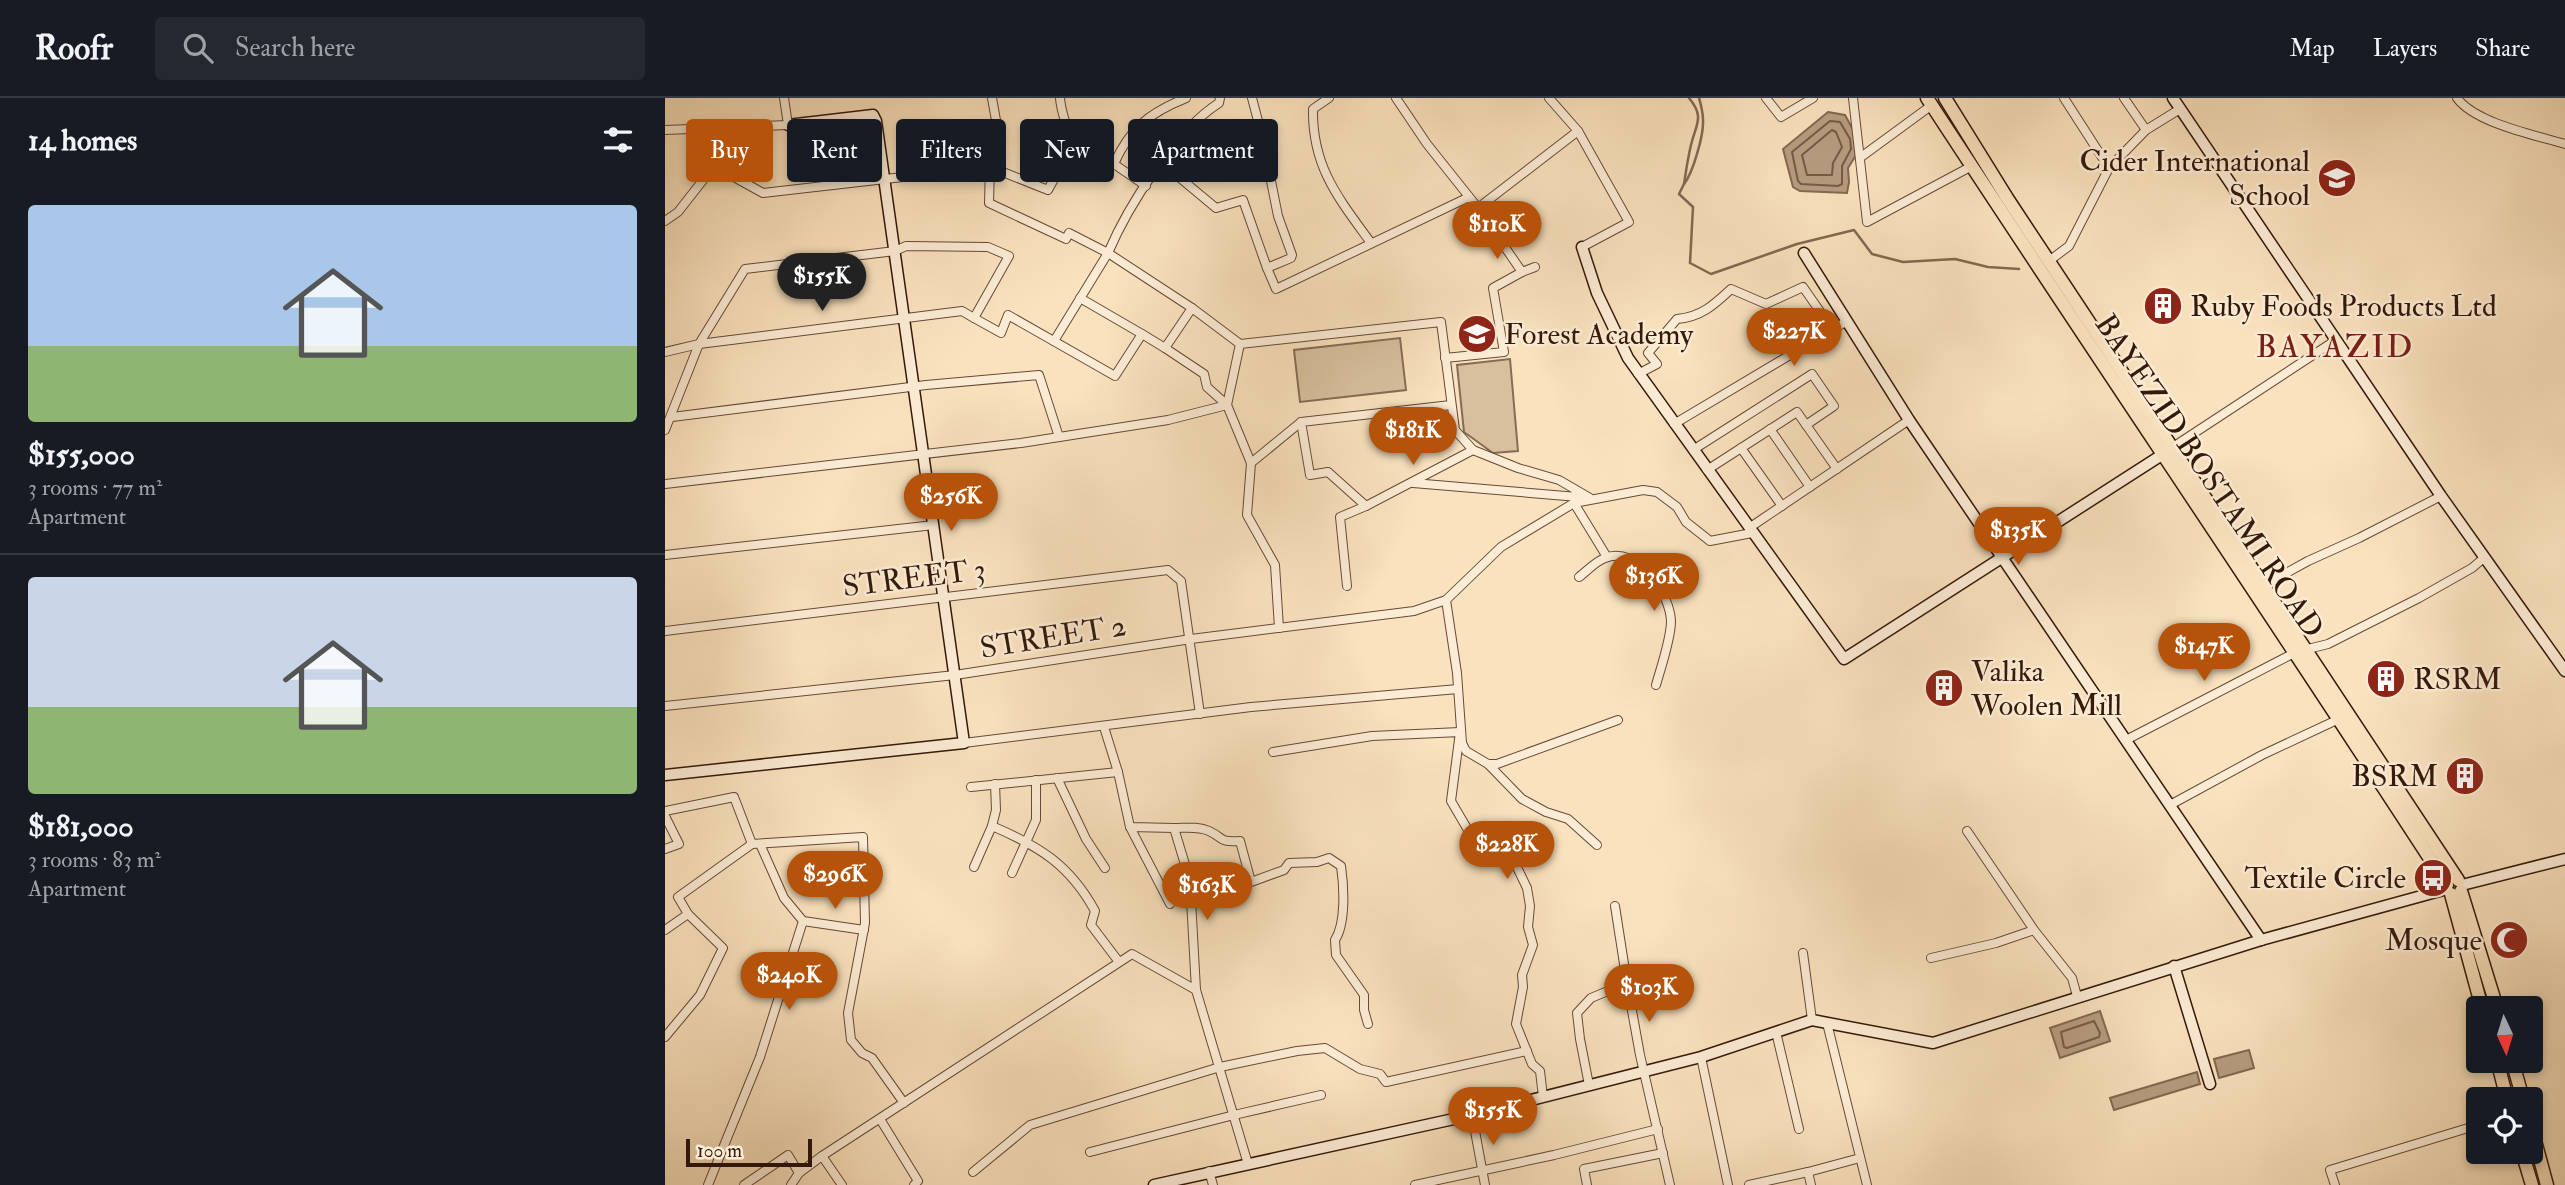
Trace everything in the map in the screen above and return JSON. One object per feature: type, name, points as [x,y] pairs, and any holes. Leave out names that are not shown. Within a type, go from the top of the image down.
[{"type":"main road","name":"BAYEZID BOSTAMI ROAD","points":[[1945,98],[2168,451]]},
{"type":"main road","name":"BAYEZID BOSTAMI ROAD","points":[[1929,101],[2301,650],[2454,887],[2493,996]]},
{"type":"main road","name":"BAYEZID BOSTAMI ROAD","points":[[2301,650],[2339,719],[2454,887],[2479,996]]},
{"type":"main road","points":[[2526,1164],[2532,1185]]},
{"type":"main road","points":[[2541,1164],[2547,1185]]},
{"type":"street","points":[[783,98],[787,120]]},
{"type":"street","points":[[992,98],[996,119]]},
{"type":"street","points":[[1060,98],[1063,119]]},
{"type":"street","points":[[1146,186],[1114,164],[1123,144],[1140,122],[1186,98]]},
{"type":"street","points":[[1196,119],[1219,103],[1220,98]]},
{"type":"street","points":[[1252,98],[1278,216],[1292,254],[1291,258],[1267,268]]},
{"type":"street","points":[[1329,98],[1313,109],[1314,132],[1321,167],[1339,200],[1371,243]]},
{"type":"street","points":[[1396,98],[1427,144],[1478,208],[1521,272]]},
{"type":"street","points":[[1549,98],[1578,131],[1629,222],[1582,247],[1612,329],[1638,374],[1844,659],[2336,340]]},
{"type":"street","points":[[1766,98],[1781,117],[1813,98]]},
{"type":"street","points":[[1853,98],[1867,222],[1972,166]]},
{"type":"street","points":[[2064,98],[2109,168]]},
{"type":"street","points":[[2124,98],[2146,130]]},
{"type":"street","points":[[2172,98],[2441,496],[2565,671]]},
{"type":"street","points":[[2457,98],[2476,116],[2565,144]]},
{"type":"street","points":[[1861,157],[1929,101]]},
{"type":"street","points":[[2049,261],[2069,246],[2109,168],[2146,130],[2180,108]]},
{"type":"street","points":[[839,119],[873,115],[875,119]]},
{"type":"street","points":[[665,130],[787,125]]},
{"type":"street","points":[[1478,208],[1578,131]]},
{"type":"street","points":[[882,164],[964,743]]},
{"type":"street","points":[[665,221],[678,212],[714,166],[763,193],[896,178]]},
{"type":"street","points":[[990,182],[989,203],[1066,239],[1069,233],[1108,253],[1192,308],[1240,344],[1441,322],[1455,430],[1473,450],[1518,468],[1559,480],[1590,498],[1413,483]]},
{"type":"street","points":[[1028,182],[1048,190],[1052,182]]},
{"type":"street","points":[[1053,341],[1149,182]]},
{"type":"street","points":[[1185,182],[1216,208],[1243,200],[1274,288],[1278,289],[1469,197]]},
{"type":"street","points":[[665,430],[699,344],[745,269],[895,251],[906,246],[935,244],[988,247],[1009,256],[974,318]]},
{"type":"street","points":[[1804,253],[1909,420],[2261,940]]},
{"type":"street","points":[[1445,358],[1504,352],[1493,288],[1535,267]]},
{"type":"street","points":[[1638,374],[1657,364],[1648,353],[1677,318],[1693,317],[1710,308],[1731,289],[1766,304],[1803,287],[1833,330]]},
{"type":"street","points":[[1080,298],[1204,374],[1207,387],[1227,405],[1251,463],[1247,515],[1275,565],[1279,628]]},
{"type":"street","points":[[1165,348],[1192,308]]},
{"type":"street","points":[[665,352],[699,344],[962,311],[1001,333],[1008,315],[1115,376],[1142,334]]},
{"type":"street","points":[[1674,424],[1847,321]]},
{"type":"street","points":[[1227,405],[1240,344]]},
{"type":"street","points":[[1692,450],[1812,374],[1834,406],[1806,425]]},
{"type":"street","points":[[672,416],[915,386],[1039,376],[1059,438]]},
{"type":"street","points":[[665,484],[1059,438],[1168,420],[1227,405]]},
{"type":"street","points":[[1251,463],[1301,422],[1451,405]]},
{"type":"street","points":[[1707,470],[1797,412],[1837,469]]},
{"type":"street","points":[[1543,1097],[1540,1071],[1532,1064],[1516,1024],[1516,1012],[1522,995],[1522,975],[1533,945],[1528,927],[1530,906],[1527,888],[1514,861],[1487,853],[1475,842],[1451,801],[1459,732],[1458,689],[1446,600],[1501,547],[1574,503],[1643,491],[1657,492],[1677,507],[1686,522],[1710,541],[1751,531],[1782,506],[1909,420]]},
{"type":"street","points":[[1301,422],[1310,474],[1328,472],[1366,506]]},
{"type":"street","points":[[1770,429],[1810,487]]},
{"type":"street","points":[[1741,448],[1782,506]]},
{"type":"street","points":[[1347,586],[1340,517],[1413,483],[1473,450]]},
{"type":"street","points":[[2259,588],[2441,496]]},
{"type":"street","points":[[1574,503],[1607,557]]},
{"type":"street","points":[[665,555],[934,525]]},
{"type":"street","points":[[1579,577],[1607,557],[1622,557],[1633,561],[1651,575],[1658,585],[1671,622],[1656,685]]},
{"type":"street","points":[[2126,740],[2301,650],[2328,644],[2363,627],[2472,568],[2485,557]]},
{"type":"street","name":"STREET 3","points":[[665,631],[1168,570],[1181,582],[1191,639]]},
{"type":"street","name":"STREET 2","points":[[665,706],[955,675],[1191,639],[1414,611],[1446,600]]},
{"type":"street","points":[[1191,639],[1200,714]]},
{"type":"street","points":[[665,775],[1104,727],[1251,707],[1458,689]]},
{"type":"street","points":[[2170,805],[2262,755],[2339,719]]},
{"type":"street","points":[[1488,764],[1497,764],[1618,720]]},
{"type":"street","points":[[1104,727],[1118,772],[1130,827],[1170,904]]},
{"type":"street","points":[[1273,752],[1372,736],[1459,732]]},
{"type":"street","points":[[1459,732],[1466,751],[1488,764],[1522,799],[1546,812],[1568,819],[1597,845]]},
{"type":"street","points":[[971,787],[1118,772]]},
{"type":"street","points":[[1057,778],[1086,839],[1105,868]]},
{"type":"street","points":[[1012,873],[1036,820],[1036,780]]},
{"type":"street","points":[[974,867],[992,826],[996,810],[995,784]]},
{"type":"street","points":[[665,811],[734,797],[784,898],[803,921],[864,930]]},
{"type":"street","points":[[665,816],[679,844],[665,849]]},
{"type":"street","points":[[992,826],[1026,841],[1055,861],[1086,894],[1095,911],[1091,925],[1119,962]]},
{"type":"street","points":[[1130,827],[1197,827],[1210,831],[1223,841],[1240,841],[1251,882],[1284,870],[1289,863],[1317,862],[1329,858],[1341,866],[1342,906],[1340,932],[1335,940],[1336,955],[1364,995],[1368,1024]]},
{"type":"street","points":[[1174,828],[1189,881],[1196,990],[1248,1164]]},
{"type":"street","points":[[1967,831],[2033,930],[2071,978],[2077,996]]},
{"type":"street","points":[[665,1037],[669,1025],[700,995],[723,948],[688,914],[678,897],[756,844],[863,836],[864,930],[848,1013],[851,1040],[862,1054],[872,1058],[904,1103]]},
{"type":"street","points":[[1154,1185],[1472,1115],[1701,1057],[1812,1020],[1933,1042],[2261,940],[2565,859]]},
{"type":"street","points":[[1615,906],[1627,983],[1669,1185]]},
{"type":"street","points":[[665,930],[688,914]]},
{"type":"street","points":[[708,1185],[759,1056],[803,921]]},
{"type":"street","points":[[1931,958],[1996,943],[2033,930]]},
{"type":"street","points":[[1803,953],[1812,1020]]},
{"type":"street","points":[[791,1185],[799,1173],[822,1157],[1132,954],[1196,990]]},
{"type":"street","points":[[2174,966],[2210,1084]]},
{"type":"street","points":[[1589,1085],[1577,1013],[1591,998],[1627,983]]},
{"type":"street","points":[[1827,1023],[1867,1185]]},
{"type":"street","points":[[1776,1032],[1799,1129]]},
{"type":"street","points":[[973,1172],[1030,1125],[1220,1067],[1325,1048],[1360,1069],[1380,1074],[1385,1082],[1527,1051]]},
{"type":"street","points":[[1701,1057],[1728,1185]]},
{"type":"street","points":[[1090,1152],[1321,1096]]},
{"type":"street","points":[[1472,1115],[1485,1185]]},
{"type":"street","points":[[880,1119],[918,1181],[913,1185]]},
{"type":"street","points":[[1415,1185],[1658,1129]]},
{"type":"street","points":[[2335,1185],[2330,1170],[2466,1129]]},
{"type":"street","points":[[1587,1185],[1584,1169],[1663,1153]]},
{"type":"street","points":[[744,1185],[787,1155],[799,1173]]},
{"type":"street","points":[[822,1157],[842,1185]]},
{"type":"street","points":[[1749,1185],[1860,1158]]},
{"type":"street","points":[[1209,1171],[1213,1185]]},
{"type":"street","points":[[1808,1172],[1811,1185]]},
{"type":"shaded area","points":[[1400,338],[1406,390],[1300,402],[1294,350]]},
{"type":"shaded area","points":[[1510,359],[1518,451],[1493,453],[1464,432],[1457,365]]},
{"type":"water","points":[[1828,112],[1845,115],[1857,137],[1858,152],[1848,168],[1847,193],[1800,191],[1793,187],[1783,149]]},
{"type":"water","points":[[2100,1011],[2110,1041],[2060,1058],[2050,1028]]},
{"type":"water","points":[[2249,1050],[2254,1068],[2219,1078],[2214,1059]]},
{"type":"water","points":[[2197,1072],[2200,1084],[2114,1110],[2110,1098]]},
{"type":"waterway","points":[[1689,98],[1697,110],[1698,121],[1684,184],[1694,163],[1702,134],[1703,117],[1699,98]]},
{"type":"waterway","points":[[1684,184],[1679,194],[1693,207],[1690,263],[1711,274],[1797,244],[1854,230],[1872,254],[1903,262],[1955,259],[1988,267],[2019,269]]},
{"type":"place","name":"Cider International School","points":[[2337,178]]},
{"type":"place","name":"Ruby Foods Products Ltd","points":[[2163,306]]},
{"type":"place","name":"Forest Academy","points":[[1477,334]]},
{"type":"place","name":"RSRM","points":[[2386,679]]},
{"type":"place","name":"Valika Woolen Mill","points":[[1944,688]]},
{"type":"place","name":"BSRM","points":[[2465,776]]},
{"type":"place","name":"Textile Circle","points":[[2433,878]]},
{"type":"place","name":"Mosque","points":[[2509,940]]},
{"type":"district","name":"BAYAZID","points":[[2335,347]]}]
